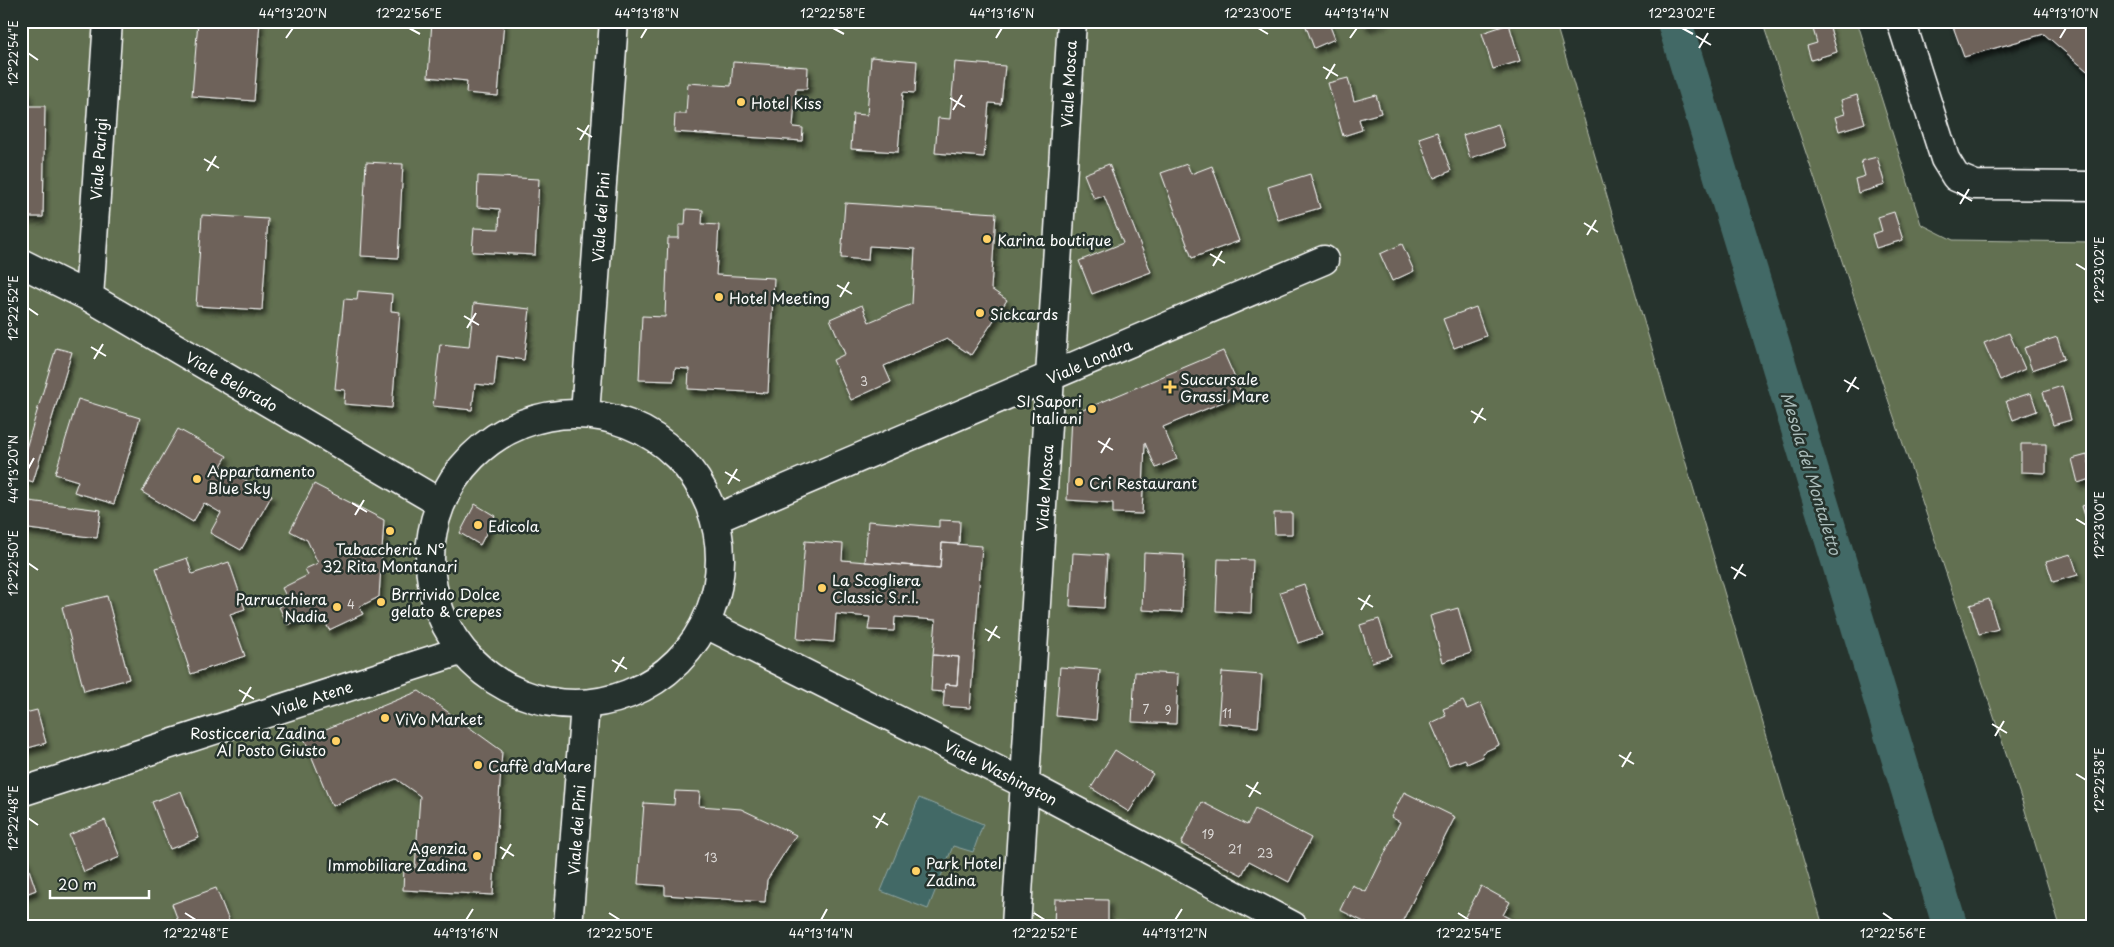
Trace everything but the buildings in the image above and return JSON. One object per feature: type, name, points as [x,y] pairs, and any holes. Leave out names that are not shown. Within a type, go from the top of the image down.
[{"type":"street","name":"Viale Parigi","points":[[89,297],[108,21]]},
{"type":"street","name":"Viale dei Pini","points":[[585,413],[614,21]]},
{"type":"street","name":"Viale Mosca","points":[[1016,926],[1072,21]]},
{"type":"street","points":[[1901,21],[1945,159],[1956,177],[1976,185],[2093,186]]},
{"type":"street","name":"Viale Londra","points":[[715,519],[1324,260]]},
{"type":"street","name":"Viale Belgrado","points":[[21,262],[89,297],[440,503]]},
{"type":"street","points":[[585,413],[628,423],[667,445],[697,478],[715,519],[721,554],[717,590],[706,624],[676,665],[634,693],[585,705],[550,703],[516,693],[485,675],[460,651],[440,617],[430,580],[430,540],[440,503],[464,464],[498,435],[540,417],[585,413]]},
{"type":"street","name":"Viale Washington","points":[[706,624],[1025,784],[1293,926]]},
{"type":"street","name":"Viale Atene","points":[[21,792],[460,651]]},
{"type":"street","name":"Viale dei Pini","points":[[568,926],[585,705]]},
{"type":"green space","points":[[21,21],[1555,21],[1823,926],[21,926]]},
{"type":"green space","points":[[1762,21],[1857,21],[1921,224],[1953,240],[2093,242],[2093,926],[2060,926],[2024,807]]},
{"type":"water","name":"Park Hotel Zadina","points":[[919,798],[983,824],[973,852],[953,846],[928,909],[881,891]]},
{"type":"waterway","name":"Mesola del Montaletto","points":[[1674,21],[1950,926]]},
{"type":"place","name":"Hotel Kiss","points":[[741,102]]},
{"type":"place","name":"Karina boutique","points":[[987,239]]},
{"type":"place","name":"Hotel Meeting","points":[[719,297]]},
{"type":"place","name":"Sickcards","points":[[980,313]]},
{"type":"place","name":"Succursale Grassi Mare","points":[[1170,387]]},
{"type":"place","name":"SI Sapori Italiani","points":[[1092,409]]},
{"type":"place","name":"Appartamento Blue Sky","points":[[197,479]]},
{"type":"place","name":"Cri Restaurant","points":[[1079,482]]},
{"type":"place","name":"Edicola","points":[[478,525]]},
{"type":"place","name":"Tabaccheria N° 32 Rita Montanari","points":[[390,531]]},
{"type":"place","name":"La Scogliera Classic S.r.l.","points":[[822,588]]},
{"type":"place","name":"Brrrivido Dolce gelato & crepes","points":[[381,602]]},
{"type":"place","name":"Parrucchiera Nadia","points":[[337,607]]},
{"type":"place","name":"ViVo Market","points":[[385,718]]},
{"type":"place","name":"Rosticceria Zadina Al Posto Giusto","points":[[336,741]]},
{"type":"place","name":"Caffè d'aMare","points":[[478,765]]},
{"type":"place","name":"Agenzia Immobiliare Zadina","points":[[477,856]]},
{"type":"place","name":"Park Hotel Zadina","points":[[916,871]]}]
